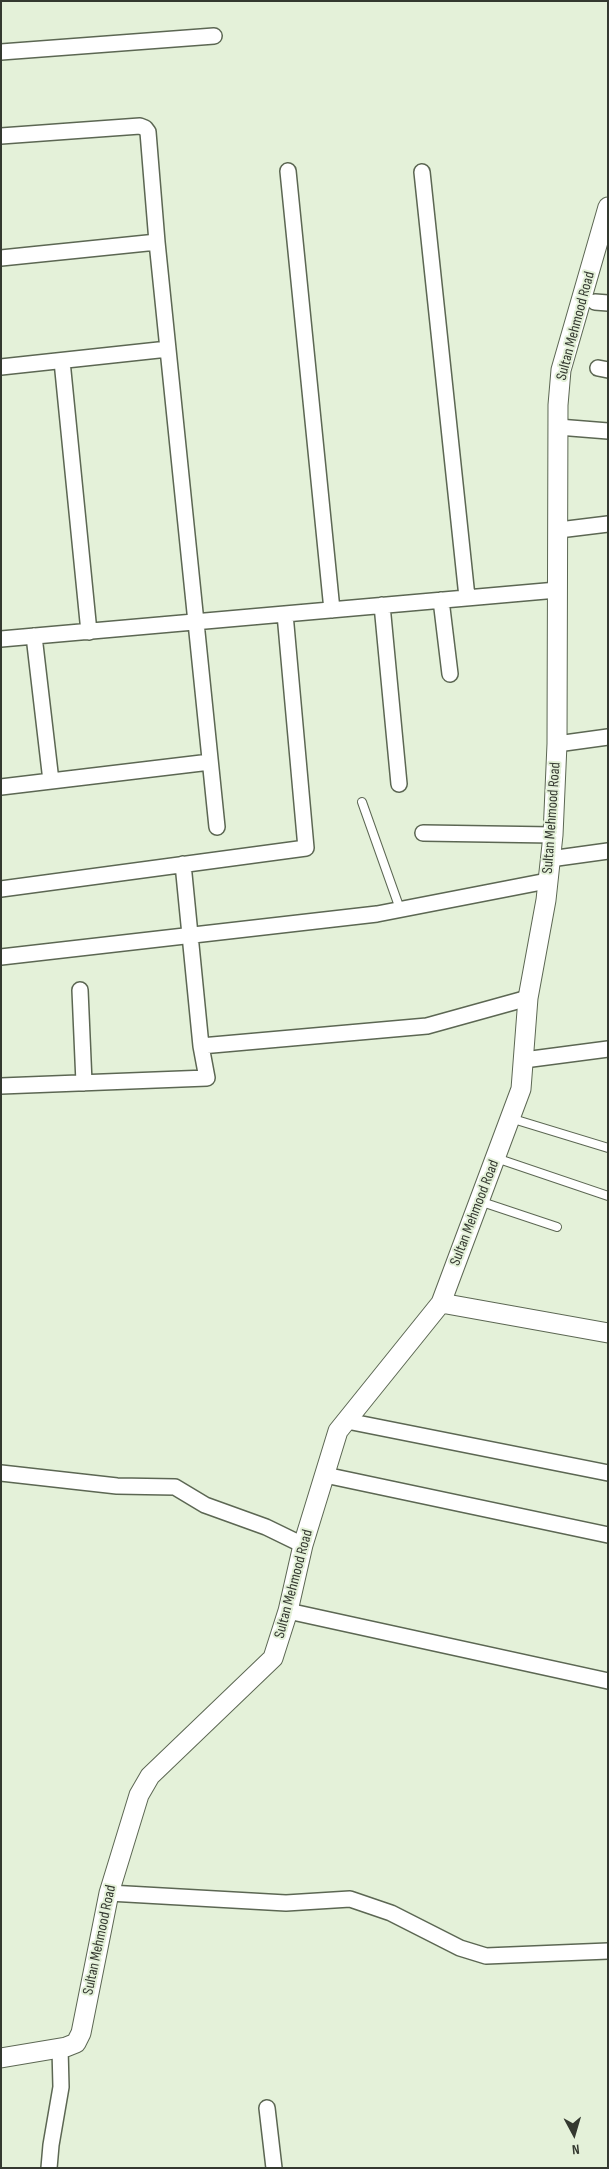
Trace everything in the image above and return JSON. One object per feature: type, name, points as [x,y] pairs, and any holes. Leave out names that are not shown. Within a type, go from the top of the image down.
[{"type":"street","points":[[1,52],[214,36]]},
{"type":"street","points":[[1,136],[140,126],[148,132],[157,242],[217,827]]},
{"type":"street","points":[[288,171],[332,610]]},
{"type":"street","points":[[422,172],[467,597]]},
{"type":"street","name":"Sultan Mehmood Road","points":[[1,2058],[60,2048],[76,2043],[81,2033],[109,1893],[139,1795],[150,1776],[227,1705],[273,1658],[288,1611],[303,1544],[338,1432],[441,1303],[521,1088],[528,998],[546,900],[553,835],[557,744],[558,428],[561,370],[603,239],[608,207]]},
{"type":"street","points":[[1,258],[157,242]]},
{"type":"street","points":[[1,367],[168,349]]},
{"type":"street","points":[[62,361],[89,632]]},
{"type":"street","points":[[558,428],[608,431]]},
{"type":"street","points":[[559,530],[608,524]]},
{"type":"street","points":[[1,639],[557,590]]},
{"type":"street","points":[[441,600],[450,674]]},
{"type":"street","points":[[382,605],[399,784]]},
{"type":"street","points":[[1,889],[306,848],[285,614]]},
{"type":"street","points":[[34,636],[51,781]]},
{"type":"street","points":[[557,744],[608,738]]},
{"type":"street","points":[[1,787],[210,762]]},
{"type":"street","points":[[423,833],[553,835]]},
{"type":"street","points":[[550,859],[608,851]]},
{"type":"street","points":[[1,1086],[207,1078],[201,1046],[182,864]]},
{"type":"street","points":[[1,957],[400,910],[547,881]]},
{"type":"street","points":[[80,990],[84,1083]]},
{"type":"street","points":[[201,1046],[426,1026],[528,998]]},
{"type":"street","points":[[524,1060],[608,1049]]},
{"type":"street","points":[[441,1303],[608,1333]]},
{"type":"street","points":[[346,1421],[608,1473]]},
{"type":"street","points":[[1,1473],[117,1486],[175,1487],[205,1505],[266,1527],[303,1544]]},
{"type":"street","points":[[325,1475],[608,1535]]},
{"type":"street","points":[[288,1611],[608,1681]]},
{"type":"street","points":[[109,1893],[286,1903],[350,1899],[391,1913],[460,1948],[486,1956],[608,1951]]},
{"type":"street","points":[[45,2167],[61,2087],[60,2048]]},
{"type":"street","points":[[267,2108],[274,2168]]},
{"type":"lane","points":[[362,802],[400,910]]},
{"type":"lane","points":[[510,1118],[608,1148]]},
{"type":"lane","points":[[496,1158],[608,1196]]},
{"type":"lane","points":[[479,1201],[557,1227]]}]
